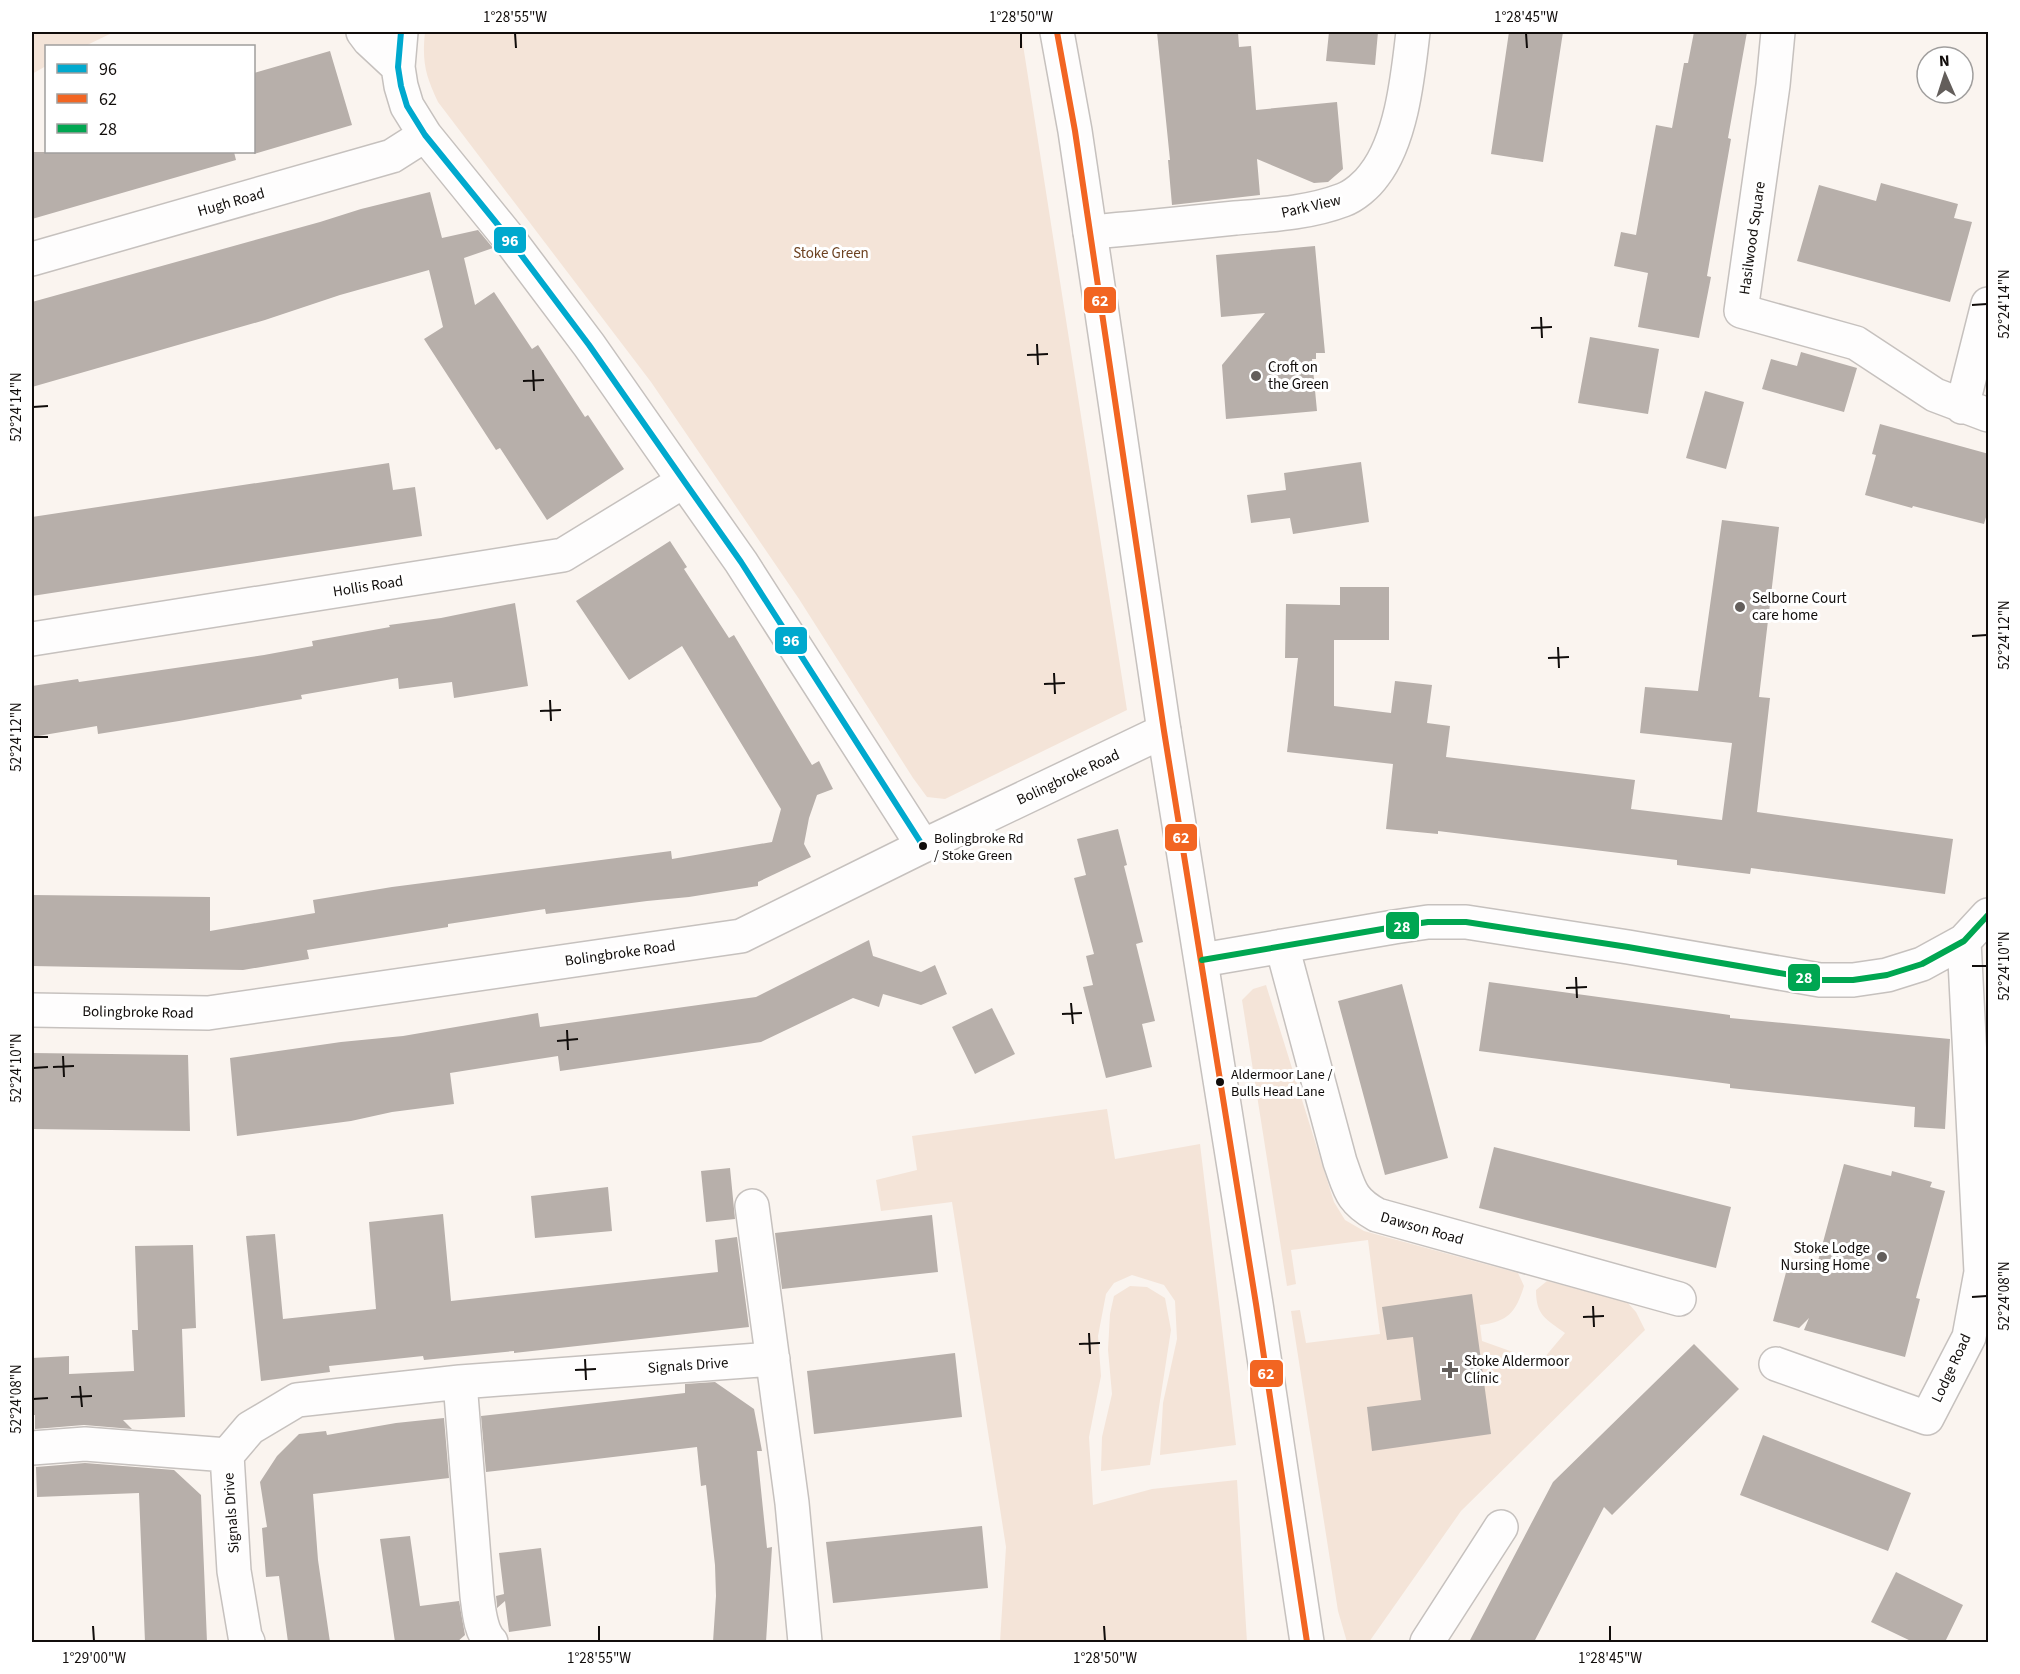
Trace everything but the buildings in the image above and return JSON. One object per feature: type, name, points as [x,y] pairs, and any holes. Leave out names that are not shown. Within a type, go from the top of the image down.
[{"type":"street","points":[[363,32],[398,67]]},
{"type":"street","points":[[400,32],[398,67],[401,86],[407,106],[425,135],[507,236],[589,345],[747,572],[922,846]]},
{"type":"street","points":[[1057,32],[1076,131],[1164,731],[1202,960],[1307,1642]]},
{"type":"street","name":"Park View","points":[[1090,232],[1302,211],[1345,199],[1359,191],[1374,175],[1385,157],[1392,138],[1407,86],[1413,32]]},
{"type":"street","name":"Hasilwood Square","points":[[1778,32],[1773,85],[1742,311],[1856,343],[1935,395],[1975,411],[1989,304]]},
{"type":"street","name":"Hugh Road","points":[[32,259],[392,156],[425,135]]},
{"type":"street","name":"Hollis Road","points":[[32,639],[563,555],[684,481]]},
{"type":"street","name":"Bolingbroke Road","points":[[32,1010],[208,1013],[741,936],[922,846],[1164,731]]},
{"type":"street","points":[[1202,960],[1428,922],[1466,922],[1820,980],[1853,980],[1887,975],[1922,964],[1964,941],[1989,915]]},
{"type":"street","name":"Lodge Road","points":[[1776,1364],[1927,1419],[1968,1337],[1981,1272],[1964,941]]},
{"type":"street","name":"Dawson Road","points":[[1282,946],[1340,1162],[1351,1192],[1360,1206],[1377,1215],[1679,1299]]},
{"type":"street","points":[[752,1206],[792,1503],[805,1642]]},
{"type":"street","name":"Signals Drive","points":[[248,1642],[234,1571],[227,1455],[250,1428],[297,1400],[460,1382],[773,1359]]},
{"type":"street","points":[[460,1382],[477,1596],[480,1619],[487,1638],[491,1642]]},
{"type":"street","points":[[32,1448],[86,1444],[227,1455]]},
{"type":"street","points":[[1428,1642],[1501,1527]]},
{"type":"green space","points":[[32,32],[114,32],[87,45],[45,45],[45,67],[32,74]]},
{"type":"green space","name":"Stoke Green","points":[[425,32],[1021,32],[1127,710],[945,799],[927,797],[799,599],[651,382],[438,102],[426,68]]},
{"type":"green space","points":[[1266,985],[1334,1202],[1345,1220],[1364,1231],[1518,1273],[1524,1286],[1518,1303],[1504,1318],[1490,1324],[1480,1325],[1482,1341],[1513,1352],[1534,1370],[1565,1333],[1543,1316],[1538,1306],[1536,1290],[1547,1281],[1627,1302],[1636,1312],[1645,1330],[1461,1511],[1369,1642],[1347,1642],[1338,1611],[1291,1311],[1300,1310],[1306,1343],[1380,1334],[1368,1240],[1291,1250],[1296,1284],[1287,1286],[1242,1000],[1253,989]]},
{"type":"green space","points":[[1107,1109],[1115,1159],[1200,1144],[1236,1445],[1160,1455],[1163,1403],[1177,1339],[1175,1301],[1164,1285],[1132,1275],[1114,1283],[1106,1294],[1098,1336],[1101,1376],[1089,1437],[1093,1505],[1152,1489],[1237,1480],[1247,1642],[1000,1642],[1006,1547],[952,1202],[881,1211],[876,1180],[917,1170],[912,1136]]},
{"type":"green space","points":[[1130,1286],[1147,1287],[1165,1298],[1171,1330],[1150,1465],[1101,1471],[1102,1437],[1112,1394],[1108,1350],[1110,1314],[1114,1296]]},
{"type":"transit line","name":"96","points":[[401,32],[398,67],[401,86],[407,106],[425,135],[507,236],[589,345],[741,562],[923,846]]},
{"type":"transit line","name":"62","points":[[1057,32],[1075,131],[1164,731],[1256,1304],[1307,1642]]},
{"type":"transit line","name":"28","points":[[1202,960],[1428,922],[1466,922],[1820,980],[1853,980],[1887,975],[1922,964],[1964,941],[1988,915]]},
{"type":"place","name":"Croft on the Green","points":[[1256,376]]},
{"type":"place","name":"Selborne Court care home","points":[[1740,607]]},
{"type":"place","name":"Bolingbroke Rd / Stoke Green","points":[[923,846]]},
{"type":"place","name":"Aldermoor Lane / Bulls Head Lane","points":[[1220,1082]]},
{"type":"place","name":"Stoke Lodge Nursing Home","points":[[1882,1257]]},
{"type":"place","name":"Stoke Aldermoor Clinic","points":[[1450,1370]]}]
